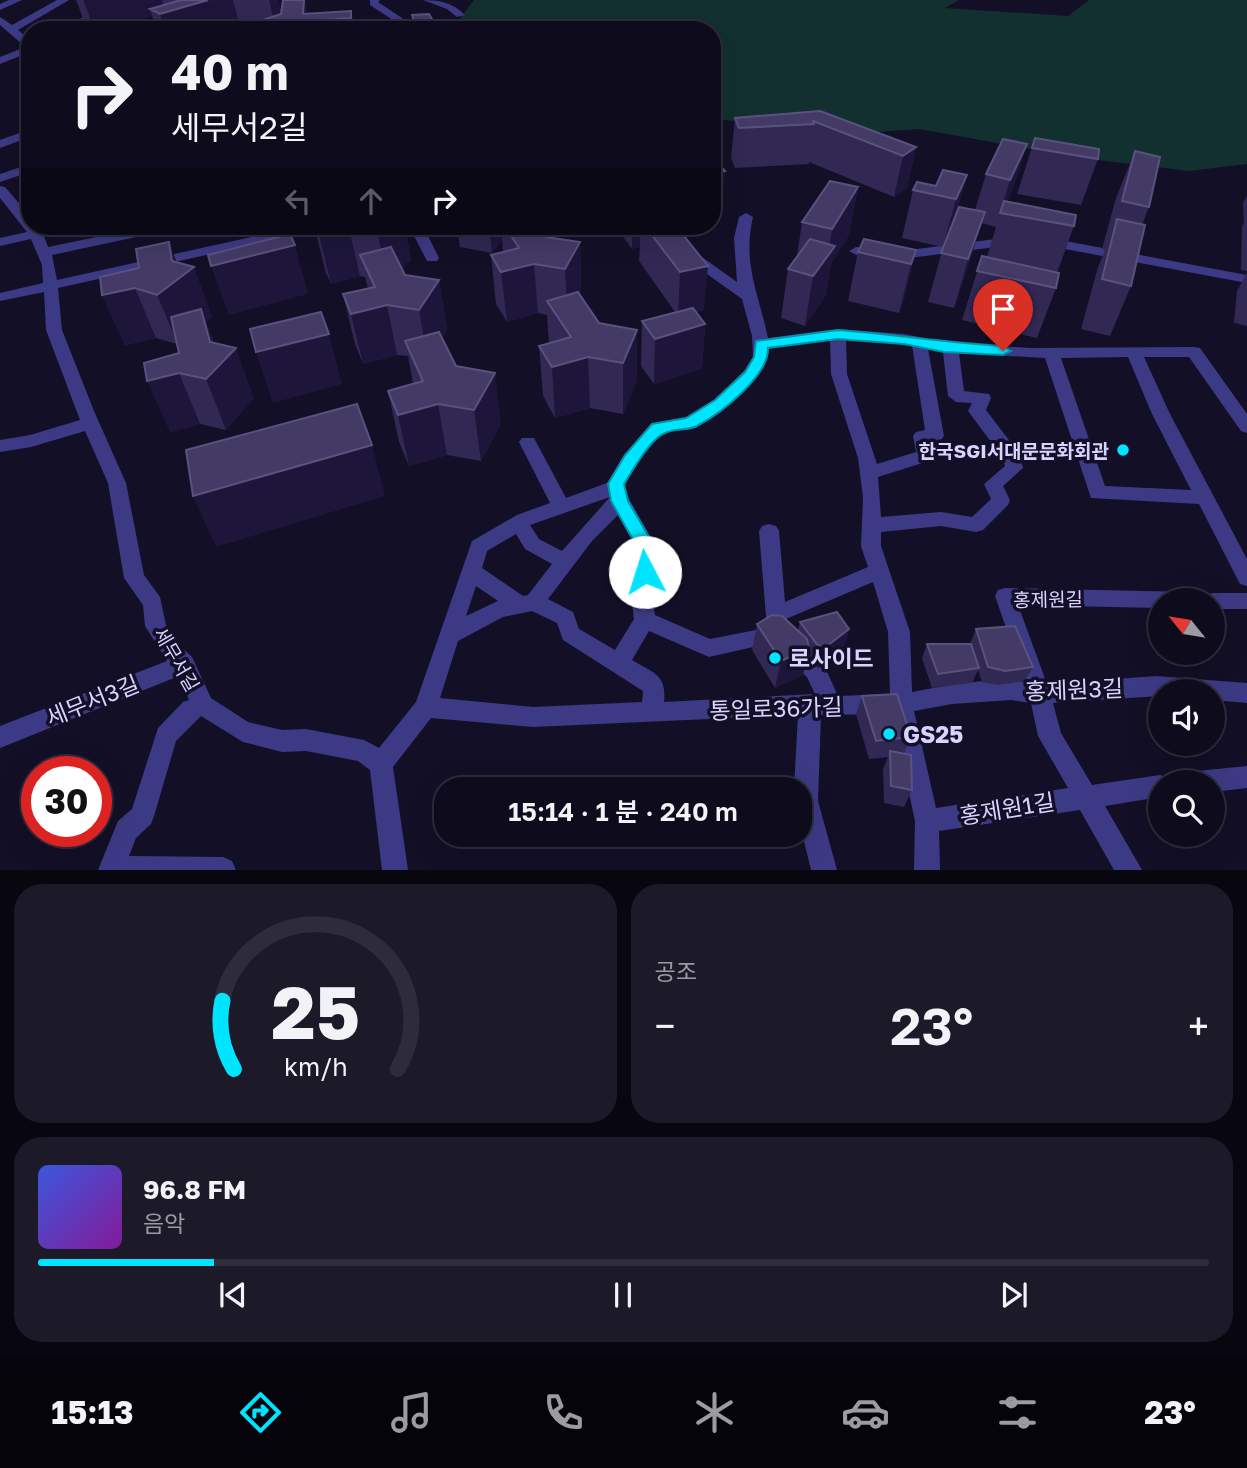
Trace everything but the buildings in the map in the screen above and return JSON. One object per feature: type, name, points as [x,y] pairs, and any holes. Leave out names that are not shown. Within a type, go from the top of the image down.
[{"type":"street","points":[[0,8],[17,0]]},
{"type":"street","points":[[27,21],[64,0]]},
{"type":"street","points":[[83,21],[136,0]]},
{"type":"street","points":[[375,0],[373,4],[400,21]]},
{"type":"street","points":[[434,1],[450,7],[460,15]]},
{"type":"street","points":[[153,21],[173,15],[186,15]]},
{"type":"street","points":[[0,20],[21,38]]},
{"type":"street","points":[[11,30],[21,24]]},
{"type":"street","points":[[0,61],[21,53]]},
{"type":"street","points":[[0,71],[21,61]]},
{"type":"street","points":[[0,144],[21,137]]},
{"type":"street","points":[[15,139],[21,143]]},
{"type":"street","points":[[0,178],[21,171]]},
{"type":"street","name":"세무서길","points":[[0,190],[21,214]]},
{"type":"street","points":[[448,636],[499,609],[527,603],[565,562],[618,493],[631,459],[658,428],[690,423],[720,404],[750,375],[761,357],[761,344],[743,277],[741,238],[746,217]]},
{"type":"street","points":[[0,242],[21,231]]},
{"type":"street","name":"세무서길","points":[[36,235],[44,252],[53,286],[54,330],[90,423],[117,483],[134,578],[153,603],[156,626],[169,649],[184,664],[203,705],[243,731],[282,741],[306,740],[364,751],[381,764]]},
{"type":"street","points":[[0,297],[53,286],[156,245],[163,235]]},
{"type":"street","points":[[44,252],[156,245],[239,235]]},
{"type":"street","points":[[420,235],[432,258]]},
{"type":"street","points":[[664,235],[750,298]]},
{"type":"street","points":[[856,251],[909,254],[996,243],[1065,245],[1247,279]]},
{"type":"street","points":[[761,344],[838,334],[919,342],[950,348],[1051,352],[1194,352],[1247,427]]},
{"type":"street","points":[[838,334],[839,374],[867,458],[871,546],[899,632],[901,704],[927,821],[927,870]]},
{"type":"street","points":[[869,473],[926,456],[922,436],[935,436],[919,342]]},
{"type":"street","points":[[872,525],[941,519],[975,524],[1001,500],[993,484],[1014,468],[1012,457],[976,411],[983,398],[956,396],[950,348]]},
{"type":"street","points":[[1133,351],[1204,498],[1247,578]]},
{"type":"street","points":[[1051,352],[1098,493],[1204,498]]},
{"type":"street","points":[[0,446],[31,441],[90,423]]},
{"type":"street","points":[[528,442],[561,507]]},
{"type":"street","points":[[395,870],[381,764],[426,707],[479,546],[519,523],[614,488],[650,554],[640,589],[645,620],[619,662]]},
{"type":"street","points":[[519,523],[532,544],[565,562]]},
{"type":"street","points":[[769,531],[777,614],[775,638]]},
{"type":"street","points":[[777,614],[880,570]]},
{"type":"street","points":[[470,571],[527,603],[566,618],[570,634],[655,686],[652,712]]},
{"type":"street","name":"홍제원길","points":[[1040,694],[1005,596],[1148,599]]},
{"type":"street","points":[[1225,601],[1247,601]]},
{"type":"street","points":[[645,620],[709,648],[762,636],[775,638],[815,670],[821,704],[806,801],[824,870]]},
{"type":"street","name":"세무서3길","points":[[0,737],[184,664]]},
{"type":"street","name":"홍제원3길","points":[[901,704],[952,694],[1011,690],[1040,694],[1156,685],[1247,693]]},
{"type":"street","name":"홍제원1길","points":[[1040,694],[1051,736],[1087,796]]},
{"type":"street","name":"통일로36가길","points":[[426,707],[533,718],[786,708],[821,704],[901,704]]},
{"type":"street","points":[[203,705],[191,709],[166,735],[142,816],[128,830],[111,869],[223,870]]},
{"type":"street","points":[[1225,779],[1247,777]]},
{"type":"street","name":"홍제원1길","points":[[927,821],[1148,788]]},
{"type":"street","points":[[1087,796],[1129,870]]},
{"type":"green space","points":[[474,0],[959,0],[945,8],[1068,16],[1089,0],[1247,0],[1247,164],[1189,171],[1081,158],[919,129],[834,135],[721,119],[721,21],[458,21]]},
{"type":"place","name":"한국SGI서대문문화회관","points":[[1123,450]]},
{"type":"place","name":"로사이드","points":[[775,658]]},
{"type":"place","name":"GS25","points":[[889,734]]},
{"type":"route","points":[[645,572],[650,554],[620,501],[616,484],[631,459],[658,428],[690,423],[720,404],[750,375],[761,357],[761,344],[838,334],[1003,351]]}]
